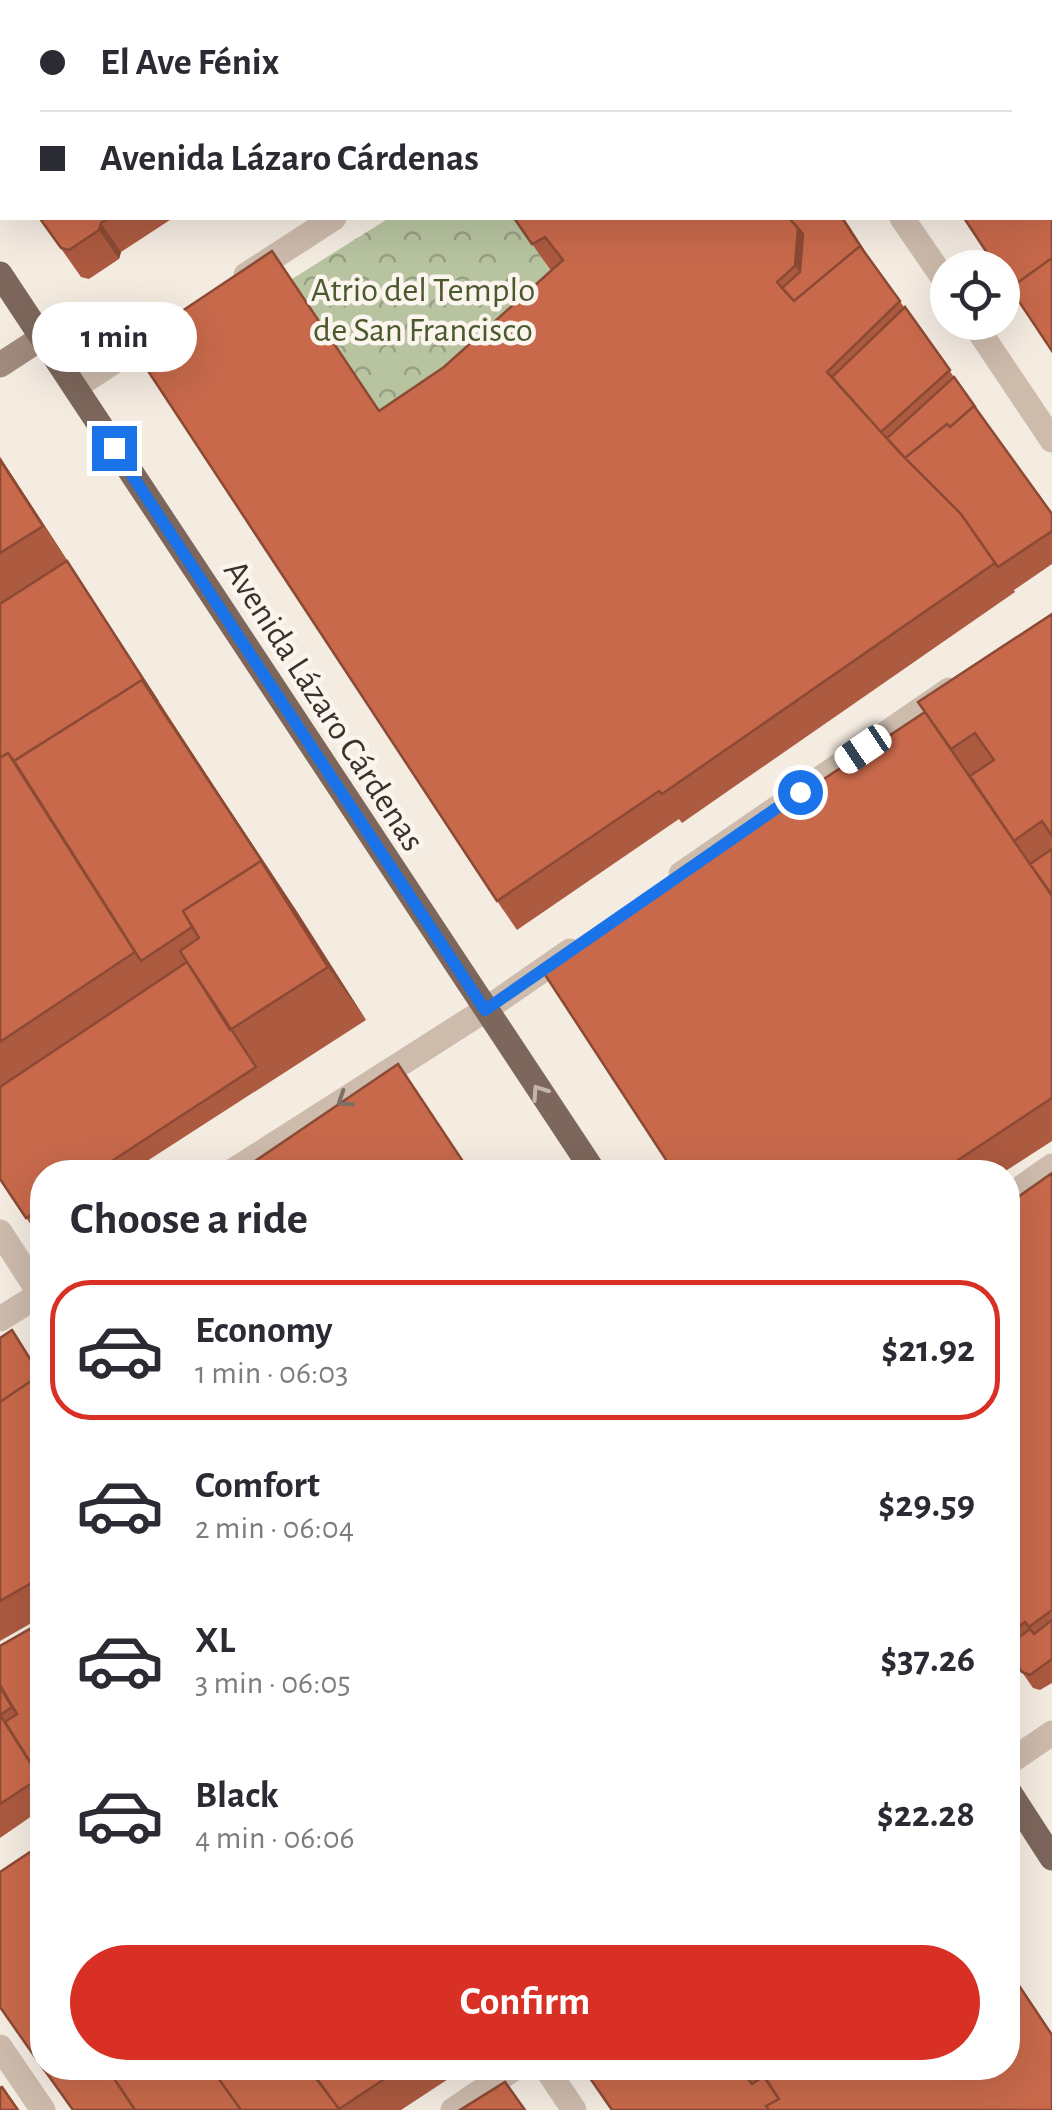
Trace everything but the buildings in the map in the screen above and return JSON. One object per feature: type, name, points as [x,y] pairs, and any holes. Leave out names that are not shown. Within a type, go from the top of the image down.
[{"type":"main road","name":"Avenida Lázaro Cárdenas","points":[[0,274],[586,1160]]},
{"type":"main road","points":[[0,365],[43,338]]},
{"type":"main road","points":[[1020,1809],[1052,1858]]},
{"type":"street","points":[[903,220],[930,259]]},
{"type":"street","points":[[232,284],[306,225]]},
{"type":"street","points":[[75,387],[185,315]]},
{"type":"street","points":[[985,340],[1052,440]]},
{"type":"street","points":[[663,887],[971,674]]},
{"type":"street","points":[[249,1160],[485,1010],[598,932]]},
{"type":"street","points":[[1020,1189],[1052,1166]]},
{"type":"street","points":[[0,1232],[30,1277]]},
{"type":"street","points":[[0,1319],[30,1302]]},
{"type":"street","points":[[1020,1755],[1052,1733]]},
{"type":"street","points":[[0,2048],[44,2110]]},
{"type":"street","points":[[452,2110],[497,2080]]},
{"type":"street","points":[[554,2080],[574,2110]]},
{"type":"green space","name":"Atrio del Templo de San Francisco","points":[[386,220],[517,220],[551,272],[399,439],[292,279]]},
{"type":"route","points":[[114,448],[485,1010],[800,792]]}]
